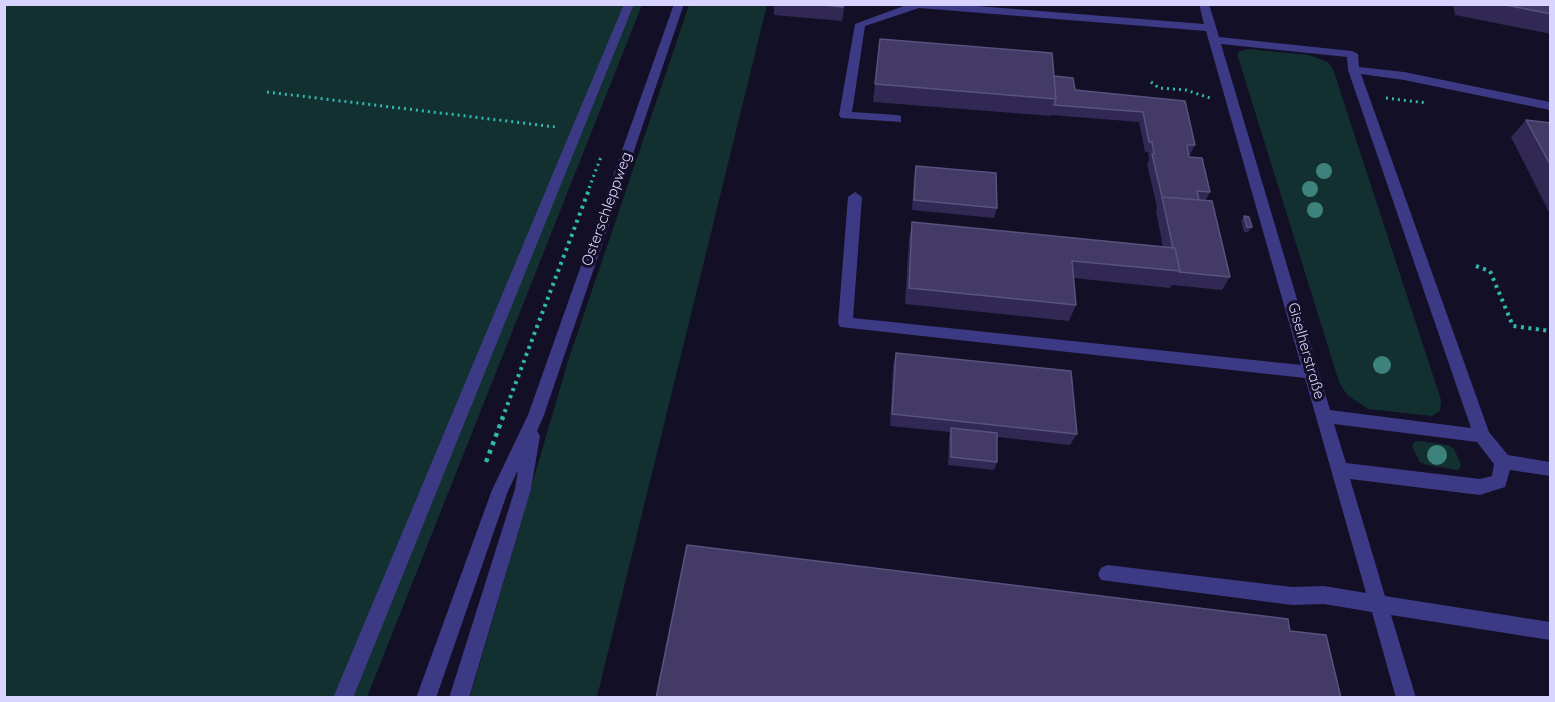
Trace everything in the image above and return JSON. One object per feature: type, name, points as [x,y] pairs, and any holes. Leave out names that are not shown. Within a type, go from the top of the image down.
[{"type":"street","points":[[343,698],[629,4]]},
{"type":"street","name":"Osterschleppweg","points":[[426,698],[500,490],[536,415],[679,4]]},
{"type":"street","name":"Giselherstraße","points":[[1204,4],[1406,698]]},
{"type":"street","points":[[897,119],[845,115],[860,24],[918,5],[1213,34],[1352,54],[1354,70],[1482,436],[1503,462],[1551,469]]},
{"type":"street","points":[[1354,70],[1404,76],[1551,106]]},
{"type":"street","points":[[855,197],[845,323],[1312,372]]},
{"type":"street","name":"Osterschleppweg","points":[[459,698],[523,489],[536,415]]},
{"type":"street","points":[[1325,416],[1482,436]]},
{"type":"street","points":[[1340,470],[1480,487],[1499,482],[1503,462]]},
{"type":"street","points":[[1107,574],[1292,596],[1324,595],[1551,631]]},
{"type":"path","points":[[1151,82],[1160,88],[1186,90],[1217,100]]},
{"type":"path","points":[[267,93],[578,129]]},
{"type":"path","points":[[484,468],[604,148]]},
{"type":"path","points":[[1476,266],[1490,271],[1513,326],[1551,331]]},
{"type":"green space","points":[[4,5],[642,5],[367,697],[5,697]]},
{"type":"green space","points":[[689,5],[767,5],[597,697],[470,697],[568,361]]},
{"type":"green space","points":[[1248,49],[1309,55],[1328,62],[1333,69],[1441,400],[1440,411],[1432,416],[1368,409],[1347,395],[1339,382],[1238,57],[1238,52]]},
{"type":"green space","points":[[1414,442],[1448,445],[1454,449],[1461,464],[1460,468],[1457,470],[1420,462],[1412,447]]},
{"type":"building","points":[[814,4],[843,4],[843,7]]},
{"type":"building","points":[[1501,4],[1551,4],[1551,14]]},
{"type":"building","points":[[880,39],[1052,53],[1056,99],[875,84]]},
{"type":"building","points":[[1054,76],[1073,78],[1075,90],[1185,101],[1195,145],[1187,145],[1189,157],[1202,158],[1210,192],[1197,191],[1199,200],[1162,197],[1152,154],[1154,154],[1152,142],[1149,142],[1143,112],[1054,105],[1056,99]]},
{"type":"building","points":[[1526,120],[1551,123],[1551,166]]},
{"type":"building","points":[[916,166],[996,173],[997,208],[914,200]]},
{"type":"building","points":[[1162,197],[1212,201],[1230,277],[1179,272]]},
{"type":"building","points":[[1244,216],[1249,217],[1252,227],[1247,227]]},
{"type":"building","points":[[912,222],[1175,248],[1180,271],[1072,261],[1076,305],[909,288]]},
{"type":"building","points":[[896,353],[1071,371],[1077,434],[892,414]]},
{"type":"building","points":[[951,428],[997,433],[997,462],[951,457]]},
{"type":"building","points":[[687,545],[1288,619],[1290,631],[1326,635],[1341,698],[656,698]]}]
